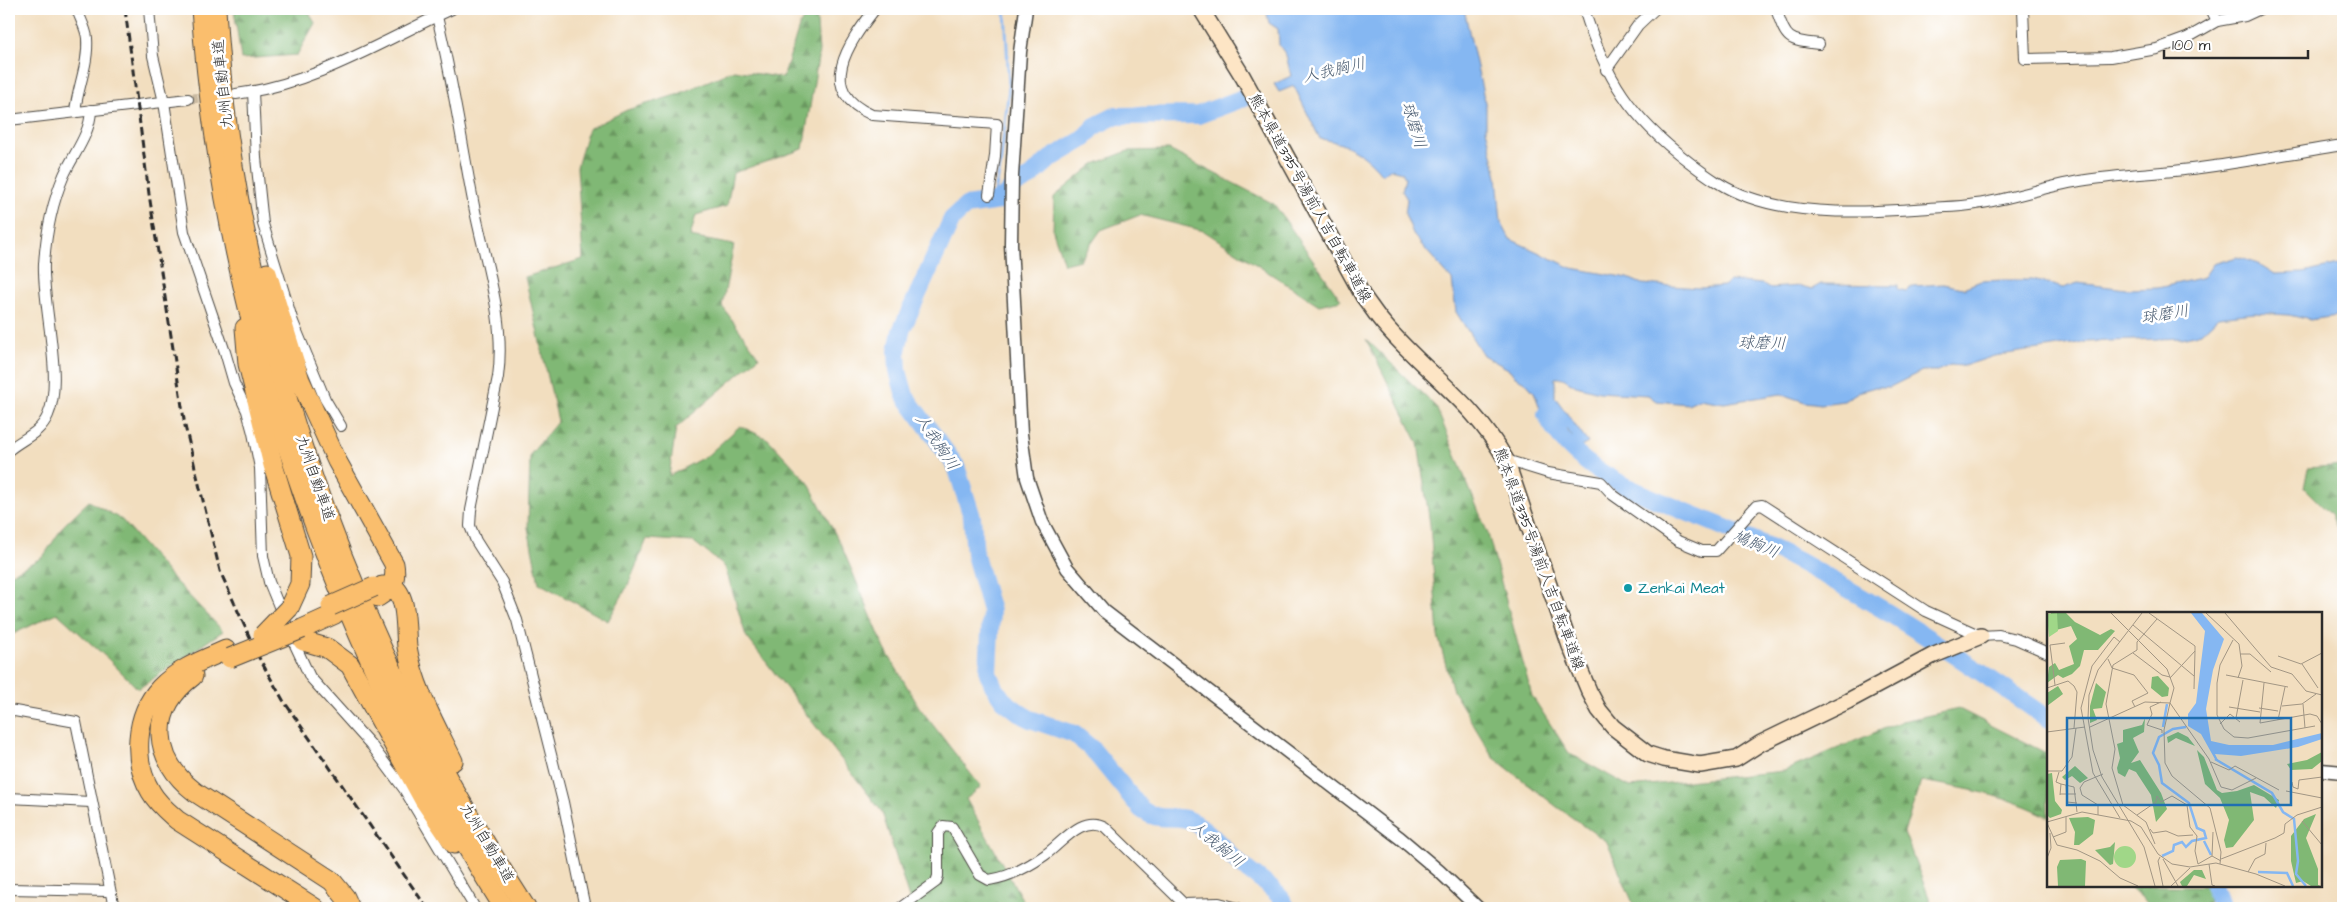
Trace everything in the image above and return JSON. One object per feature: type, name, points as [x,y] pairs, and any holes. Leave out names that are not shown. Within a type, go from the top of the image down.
[{"type":"highway","name":"九州自動車道","points":[[202,9],[215,148],[240,274],[289,450],[319,537],[354,622],[392,705],[436,790],[504,908]]},
{"type":"highway","name":"九州自動車道","points":[[216,9],[219,55],[230,145],[241,210],[271,338],[303,447],[334,533],[368,618],[406,701],[498,863],[526,908]]},
{"type":"highway","points":[[230,145],[300,380],[337,461],[394,564],[396,575],[381,590],[266,639],[182,670],[160,688],[153,697],[142,720],[139,751],[144,779],[151,793],[177,820],[315,908]]},
{"type":"highway","points":[[240,274],[248,364],[273,465],[300,556],[298,624]]},
{"type":"highway","points":[[381,590],[402,595],[407,647],[413,673],[422,698],[467,789],[498,863]]},
{"type":"highway","points":[[298,624],[350,665],[424,800],[500,908]]},
{"type":"highway","points":[[228,654],[182,684],[165,707],[161,722],[161,738],[169,764],[176,774],[195,792],[332,881],[345,897],[350,908]]},
{"type":"main road","name":"熊本県道335号湯前人吉自転車道線","points":[[1201,9],[1243,77],[1363,296],[1384,324],[1492,435],[1506,460],[1570,646],[1599,710],[1613,727],[1648,754],[1700,765],[1736,759],[1761,743],[1848,701],[1932,656],[1981,636]]},
{"type":"street","points":[[76,111],[77,96],[87,58],[87,37],[77,9]]},
{"type":"street","points":[[149,9],[153,56],[164,102],[172,167],[184,232],[234,383],[253,433],[260,468],[263,556],[269,582],[310,677],[372,746],[404,789],[475,908]]},
{"type":"street","points":[[236,94],[254,91],[326,70],[436,12],[452,9]]},
{"type":"street","points":[[875,9],[851,40],[846,52],[841,80],[845,96],[858,108],[872,115],[997,124],[995,156],[989,195]]},
{"type":"street","points":[[1026,9],[1014,124],[1011,244],[1021,434],[1027,478],[1042,522],[1067,568],[1104,611],[1400,838],[1439,870],[1478,908]]},
{"type":"street","points":[[1584,9],[1594,45],[1606,70],[1643,123],[1666,144],[1712,179],[1748,197],[1780,206],[1819,210],[1896,210],[1976,204],[2084,180],[2207,167],[2343,145]]},
{"type":"street","points":[[1606,70],[1638,25],[1655,9]]},
{"type":"street","points":[[1776,9],[1785,34],[1791,39],[1819,44]]},
{"type":"street","points":[[2023,9],[2025,59],[2111,57],[2157,49],[2187,38],[2217,21],[2245,16],[2260,9]]},
{"type":"street","points":[[2211,9],[2217,21]]},
{"type":"street","points":[[436,12],[481,240],[499,315],[501,333],[498,377],[471,510],[470,526],[476,541],[502,582],[517,620],[563,802],[585,908]]},
{"type":"street","points":[[254,91],[256,158],[263,224],[293,322],[325,399],[341,426]]},
{"type":"street","points":[[9,120],[188,99]]},
{"type":"street","points":[[9,450],[35,434],[48,416],[53,380],[44,264],[53,203],[65,174],[86,134],[91,110]]},
{"type":"street","points":[[1506,460],[1548,473],[1601,482],[1613,495],[1678,541],[1702,551],[1716,551],[1756,506],[1762,505],[1926,611],[1981,636],[1999,635],[2016,639],[2047,654]]},
{"type":"street","points":[[9,710],[76,722],[114,908]]},
{"type":"street","points":[[2322,770],[2343,772]]},
{"type":"street","points":[[9,798],[91,802]]},
{"type":"street","points":[[900,908],[936,882],[938,876],[938,833],[943,826],[952,827],[980,876],[989,880],[1018,872],[1047,854],[1075,830],[1089,824],[1098,823],[1105,827],[1184,904],[1219,902],[1238,908]]},
{"type":"street","points":[[9,889],[109,891]]},
{"type":"green space","points":[[234,9],[307,9],[315,23],[297,55],[241,59]]},
{"type":"green space","points":[[811,9],[816,9],[819,52],[803,149],[733,173],[727,206],[696,215],[690,237],[734,245],[722,306],[759,357],[676,428],[669,476],[708,455],[740,426],[768,439],[808,482],[841,545],[885,649],[919,707],[981,787],[966,799],[1027,908],[912,908],[882,812],[746,636],[725,567],[694,542],[647,539],[628,585],[608,621],[539,583],[528,528],[530,455],[558,421],[525,277],[583,259],[577,167],[588,129],[627,110],[676,95],[734,70],[783,78],[800,24]]},
{"type":"green space","points":[[1169,150],[1274,204],[1341,300],[1319,305],[1204,231],[1140,215],[1101,230],[1080,260],[1064,264],[1053,231],[1054,197],[1094,164],[1128,151]]},
{"type":"green space","points":[[1366,339],[1436,407],[1488,534],[1532,696],[1569,753],[1630,787],[1784,771],[1902,721],[1959,709],[2047,753],[2047,817],[2002,798],[1921,781],[1904,832],[1933,908],[1635,908],[1607,842],[1557,807],[1493,757],[1453,691],[1438,636],[1430,524],[1418,443]]},
{"type":"green space","points":[[2343,465],[2343,540],[2331,515],[2304,488],[2308,468]]},
{"type":"green space","points":[[89,501],[122,520],[174,580],[223,631],[138,689],[57,613],[9,636],[9,575],[43,557],[64,525]]},
{"type":"green space","points":[[2130,887],[2214,887],[2206,908],[2153,908]]},
{"type":"water","name":"球磨川","points":[[1266,9],[1464,9],[1486,107],[1486,129],[1497,176],[1501,222],[1510,239],[1572,268],[1628,278],[1642,284],[1700,288],[1724,286],[1730,281],[1762,284],[1768,288],[1801,286],[1812,289],[1821,284],[1898,285],[1898,289],[1906,291],[1913,286],[1943,284],[1963,288],[1981,281],[2037,280],[2063,288],[2078,283],[2126,289],[2158,288],[2204,277],[2213,264],[2237,257],[2259,264],[2275,274],[2303,273],[2343,264],[2343,315],[2310,320],[2289,315],[2255,313],[2218,317],[2201,333],[2182,338],[2085,342],[1994,356],[1964,366],[1950,365],[1937,371],[1922,371],[1890,387],[1875,387],[1858,392],[1844,401],[1821,404],[1805,402],[1781,394],[1724,403],[1699,399],[1688,404],[1656,401],[1648,395],[1599,392],[1576,386],[1563,378],[1555,378],[1555,397],[1588,443],[1568,454],[1572,436],[1565,428],[1557,434],[1540,408],[1534,392],[1525,382],[1515,377],[1510,370],[1483,355],[1456,312],[1452,280],[1414,236],[1405,214],[1407,199],[1402,191],[1405,178],[1402,172],[1390,169],[1382,175],[1369,161],[1354,150],[1338,143],[1320,139],[1294,86],[1279,92],[1274,84],[1291,76],[1286,55],[1279,45],[1278,29],[1269,23]]},
{"type":"waterway","points":[[993,202],[1000,168],[1009,87],[1005,9]]},
{"type":"waterway","name":"人我胸川","points":[[1246,97],[1198,115],[1115,116],[1095,126],[1082,140],[1050,159],[1030,177],[1015,185],[1000,201],[966,206],[952,219],[901,331],[897,351],[898,371],[905,396],[956,466],[972,517],[975,555],[991,611],[988,673],[1003,700],[1030,719],[1074,734],[1092,749],[1141,809],[1158,817],[1186,819],[1199,826],[1239,863],[1277,893],[1287,908]]},
{"type":"waterway","name":"鳩胸川","points":[[1546,414],[1558,434],[1574,451],[1612,479],[1656,500],[1755,540],[1809,567],[1871,602],[1931,640],[2047,718]]},
{"type":"waterway","name":"鳩胸川","points":[[2213,887],[2221,908]]},
{"type":"tunnel","points":[[188,99],[214,96]]},
{"type":"railway","points":[[125,9],[149,194],[185,426],[220,571],[258,656],[283,700],[427,908]]},
{"type":"place","name":"Zenkai Meat","points":[[1628,588]]}]
